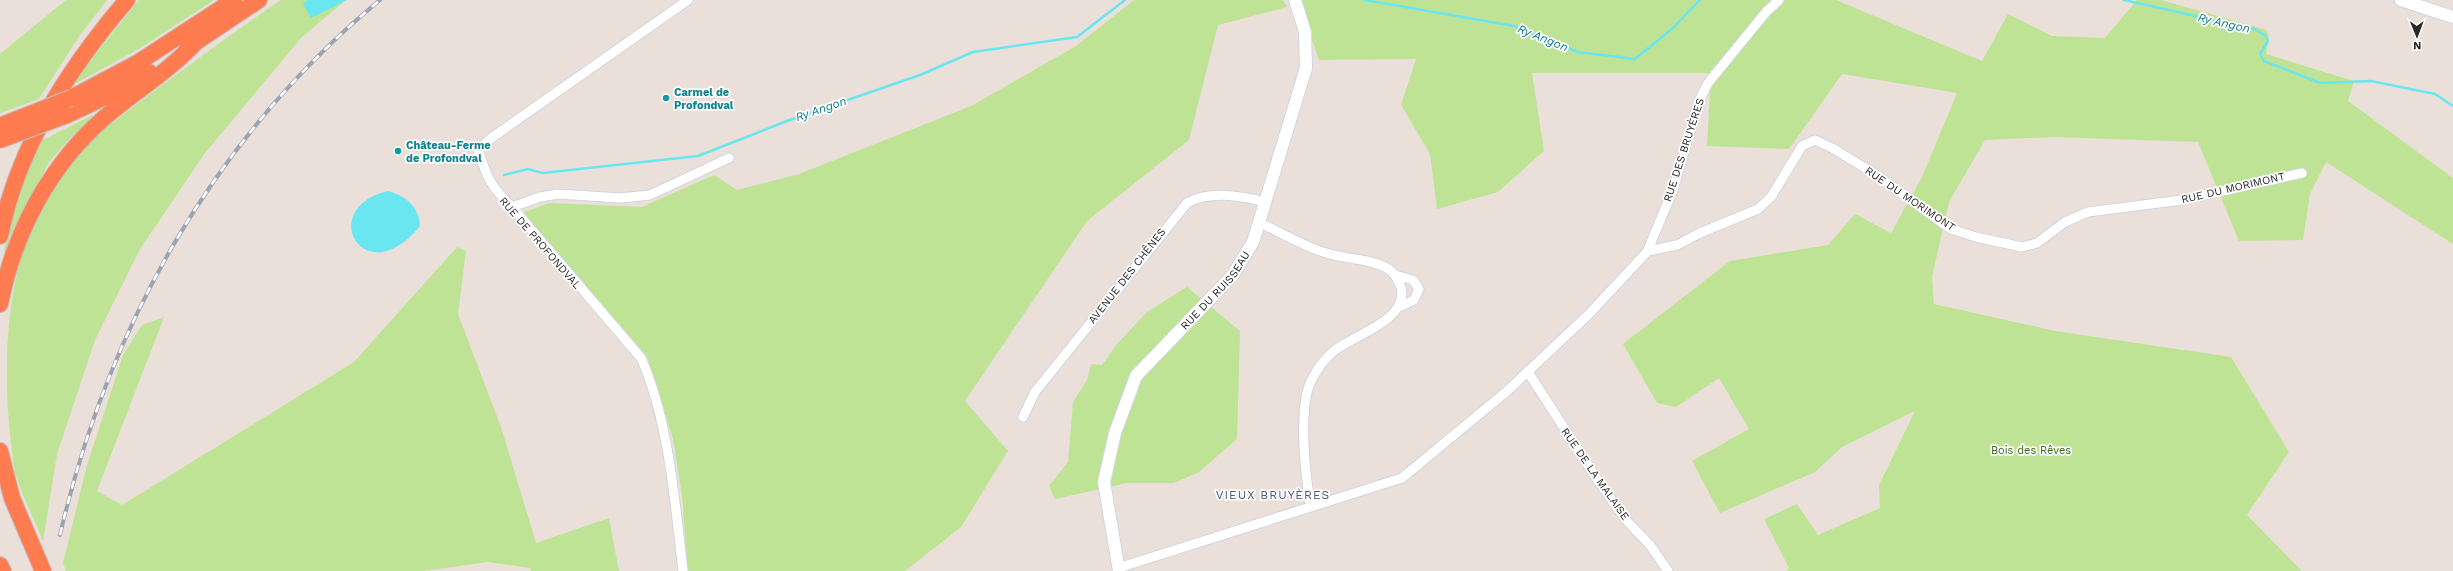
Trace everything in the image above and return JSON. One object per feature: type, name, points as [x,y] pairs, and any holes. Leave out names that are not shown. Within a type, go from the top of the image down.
[{"type":"highway","points":[[0,199],[18,151],[44,101],[80,44],[115,0]]},
{"type":"highway","points":[[0,236],[13,189],[26,155],[42,121],[87,50],[127,0]]},
{"type":"highway","points":[[1,130],[71,98],[139,62],[234,0]]},
{"type":"highway","points":[[1,130],[67,115],[105,97],[195,43],[259,0]]},
{"type":"highway","points":[[0,304],[6,276],[25,224],[61,165],[81,140],[103,119],[175,64],[195,43]]},
{"type":"highway","points":[[0,451],[12,498],[43,571]]},
{"type":"highway","points":[[0,494],[10,522],[32,571]]},
{"type":"highway","points":[[0,565],[3,571]]},
{"type":"street","name":"RUE DE PROFONDVAL","points":[[683,571],[672,472],[649,376],[641,358],[489,182],[478,150],[497,134],[688,0]]},
{"type":"street","name":"RUE DU RUISSEAU","points":[[1116,570],[1104,482],[1115,433],[1136,376],[1232,276],[1248,252],[1260,223],[1306,68],[1305,32],[1294,0]]},
{"type":"street","name":"RUE DES BRUYÈRES","points":[[1648,251],[1673,190],[1694,116],[1705,88],[1762,16],[1779,0]]},
{"type":"street","points":[[2401,0],[2453,17]]},
{"type":"street","name":"RUE DU MORIMONT","points":[[1648,251],[1677,245],[1700,233],[1758,209],[1771,197],[1802,146],[1815,140],[1834,149],[1878,176],[1951,228],[1976,237],[2022,247],[2037,243],[2065,222],[2088,212],[2182,200],[2302,173]]},
{"type":"street","points":[[512,208],[540,196],[558,194],[620,198],[650,195],[729,158]]},
{"type":"street","name":"AVENUE DES CHÊNES","points":[[1023,417],[1035,392],[1187,203],[1208,195],[1249,198],[1266,202]]},
{"type":"street","points":[[1260,223],[1325,253],[1380,265],[1395,274],[1414,280],[1419,289],[1414,300],[1399,307],[1389,318],[1329,355],[1311,382],[1305,400],[1304,420],[1311,507]]},
{"type":"street","points":[[1116,570],[1406,476],[1528,372],[1589,314],[1648,251]]},
{"type":"street","points":[[1395,274],[1402,291],[1399,307]]},
{"type":"street","name":"RUE DE LA MALAISE","points":[[1528,372],[1597,479],[1626,520],[1650,545],[1668,571]]},
{"type":"green space","points":[[66,0],[107,0],[78,38],[39,99],[0,113],[0,54]]},
{"type":"green space","points":[[139,0],[214,0],[137,50],[69,87]]},
{"type":"green space","points":[[281,0],[346,0],[301,38],[205,153],[140,249],[95,340],[57,454],[43,541],[15,473],[7,398],[7,359],[15,281],[25,243],[39,208],[58,176],[89,142],[150,94]]},
{"type":"green space","points":[[1134,0],[1283,0],[1287,7],[1218,25],[1189,140],[1087,221],[965,401],[1008,451],[961,527],[905,571],[688,571],[682,496],[673,439],[647,356],[522,213],[549,203],[642,207],[714,175],[737,190],[799,174],[971,106],[1076,46]]},
{"type":"green space","name":"Bois des Rêves","points":[[1298,0],[1836,0],[1982,61],[2008,14],[2052,36],[2105,38],[2137,0],[2161,0],[2267,30],[2269,39],[2266,54],[2354,81],[2348,101],[2453,178],[2453,244],[2326,162],[2310,194],[2303,240],[2239,241],[2198,142],[2054,137],[1985,140],[1949,202],[1932,277],[1934,304],[2055,331],[2231,357],[2289,452],[2247,515],[2302,571],[1787,571],[1789,568],[1764,519],[1797,504],[1818,535],[1880,508],[1879,485],[1915,411],[1842,447],[1815,472],[1720,513],[1692,461],[1749,429],[1719,378],[1676,407],[1657,403],[1623,344],[1730,261],[1828,245],[1855,214],[1891,233],[1922,177],[1957,93],[1842,74],[1789,149],[1707,146],[1711,73],[1532,73],[1544,151],[1498,192],[1437,209],[1430,154],[1401,105],[1416,59],[1319,60]]},
{"type":"green space","points":[[108,107],[71,137],[49,162],[20,217],[0,273],[8,232],[21,189],[39,142]]},
{"type":"green space","points":[[457,247],[466,251],[458,314],[501,427],[536,543],[609,518],[619,571],[531,571],[530,568],[488,562],[424,571],[66,571],[63,563],[87,465],[123,355],[142,325],[164,317],[97,491],[122,505],[354,362]]},
{"type":"green space","points":[[1187,287],[1240,331],[1237,439],[1199,472],[1174,483],[1127,483],[1055,499],[1049,486],[1068,462],[1073,402],[1087,380],[1091,364],[1102,365],[1116,345],[1147,312]]},
{"type":"water","points":[[308,0],[347,0],[311,18],[303,3]]},
{"type":"water","points":[[388,191],[406,199],[410,203],[417,214],[420,226],[400,245],[381,252],[366,250],[356,241],[351,228],[354,213],[366,200]]},
{"type":"waterway","name":"Ry Angon","points":[[504,175],[528,169],[543,173],[698,156],[787,121],[920,75],[973,52],[1077,37],[1125,0]]},
{"type":"waterway","name":"Ry Angon","points":[[1365,0],[1514,26],[1578,52],[1635,59],[1673,28],[1700,0]]},
{"type":"waterway","name":"Ry Angon","points":[[2124,0],[2254,29],[2265,35],[2268,41],[2260,54],[2264,61],[2320,83],[2371,81],[2435,94],[2453,106]]},
{"type":"railway","points":[[60,535],[81,458],[107,383],[139,310],[176,241],[218,175],[267,112],[321,54],[380,0]]},
{"type":"place","name":"Carmel de Profondval","points":[[666,98]]},
{"type":"place","name":"Château-Ferme de Profondval","points":[[398,151]]},
{"type":"district","name":"VIEUX BRUYÈRES","points":[[1273,495]]}]
